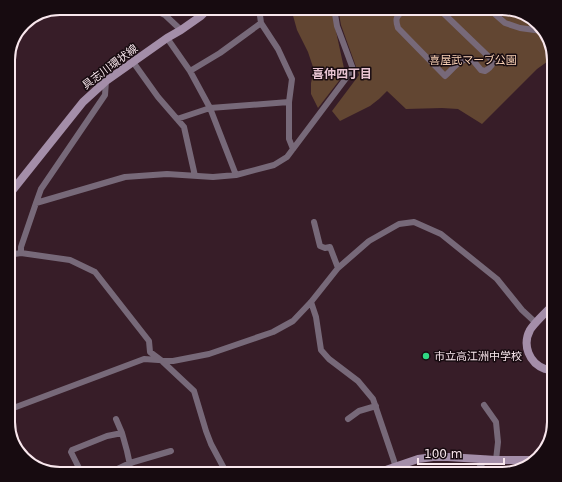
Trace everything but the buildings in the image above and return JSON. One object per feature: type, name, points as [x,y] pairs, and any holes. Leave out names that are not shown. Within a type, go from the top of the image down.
[{"type":"main road","name":"具志川環状線","points":[[15,187],[83,102],[106,81],[202,15]]},
{"type":"main road","points":[[547,311],[530,329],[526,344],[528,353],[534,362],[547,370]]},
{"type":"main road","points":[[402,467],[418,459],[432,457],[525,460]]},
{"type":"street","points":[[165,15],[181,30]]},
{"type":"street","points":[[260,15],[261,23],[278,49],[292,79],[289,102],[290,139],[293,149]]},
{"type":"street","points":[[36,203],[125,177],[168,174],[213,177],[236,175],[274,165],[287,157],[353,69],[337,26],[335,15]]},
{"type":"street","points":[[399,15],[396,18],[398,28],[445,76],[459,62],[467,58],[471,58],[481,70],[485,71],[488,69],[493,63],[491,59],[445,15]]},
{"type":"street","points":[[496,15],[505,23],[520,28],[536,30]]},
{"type":"street","points":[[190,71],[220,53],[261,23]]},
{"type":"street","points":[[168,38],[190,71],[210,108],[236,175]]},
{"type":"street","points":[[133,62],[158,97],[184,127],[195,176]]},
{"type":"street","points":[[21,253],[21,247],[41,189],[105,95],[106,81]]},
{"type":"street","points":[[178,119],[210,108],[289,102]]},
{"type":"street","points":[[314,222],[320,246],[325,248],[330,247],[338,268]]},
{"type":"street","points":[[15,407],[144,359],[172,361],[209,354],[273,332],[293,321],[312,302],[338,268],[369,241],[399,224],[414,222],[442,234],[497,279],[522,310],[536,323]]},
{"type":"street","points":[[15,254],[21,253],[70,260],[95,272],[149,341],[150,352],[162,361],[194,391],[206,431],[223,467]]},
{"type":"street","points":[[312,302],[322,350],[328,359],[358,381],[374,399],[395,467]]},
{"type":"street","points":[[484,405],[496,422],[498,442],[496,460]]},
{"type":"street","points":[[348,419],[359,411],[376,406]]},
{"type":"street","points":[[116,419],[122,433],[131,467]]},
{"type":"street","points":[[78,467],[71,452],[72,450],[107,436],[122,433]]},
{"type":"street","points":[[122,467],[130,463],[171,451]]},
{"type":"street","points":[[480,467],[486,459]]},
{"type":"green space","points":[[293,15],[333,15],[345,73],[318,108],[311,94],[311,83],[314,70],[308,52],[297,30]]},
{"type":"green space","name":"喜屋武マーブ公園","points":[[339,15],[511,16],[519,18],[532,26],[538,33],[547,54],[547,62],[537,69],[482,124],[458,109],[406,109],[387,91],[370,106],[340,121],[332,111],[359,75],[341,25]]},
{"type":"place","name":"市立高江洲中学校","points":[[426,356]]},
{"type":"district","name":"喜仲四丁目","points":[[342,74]]}]
